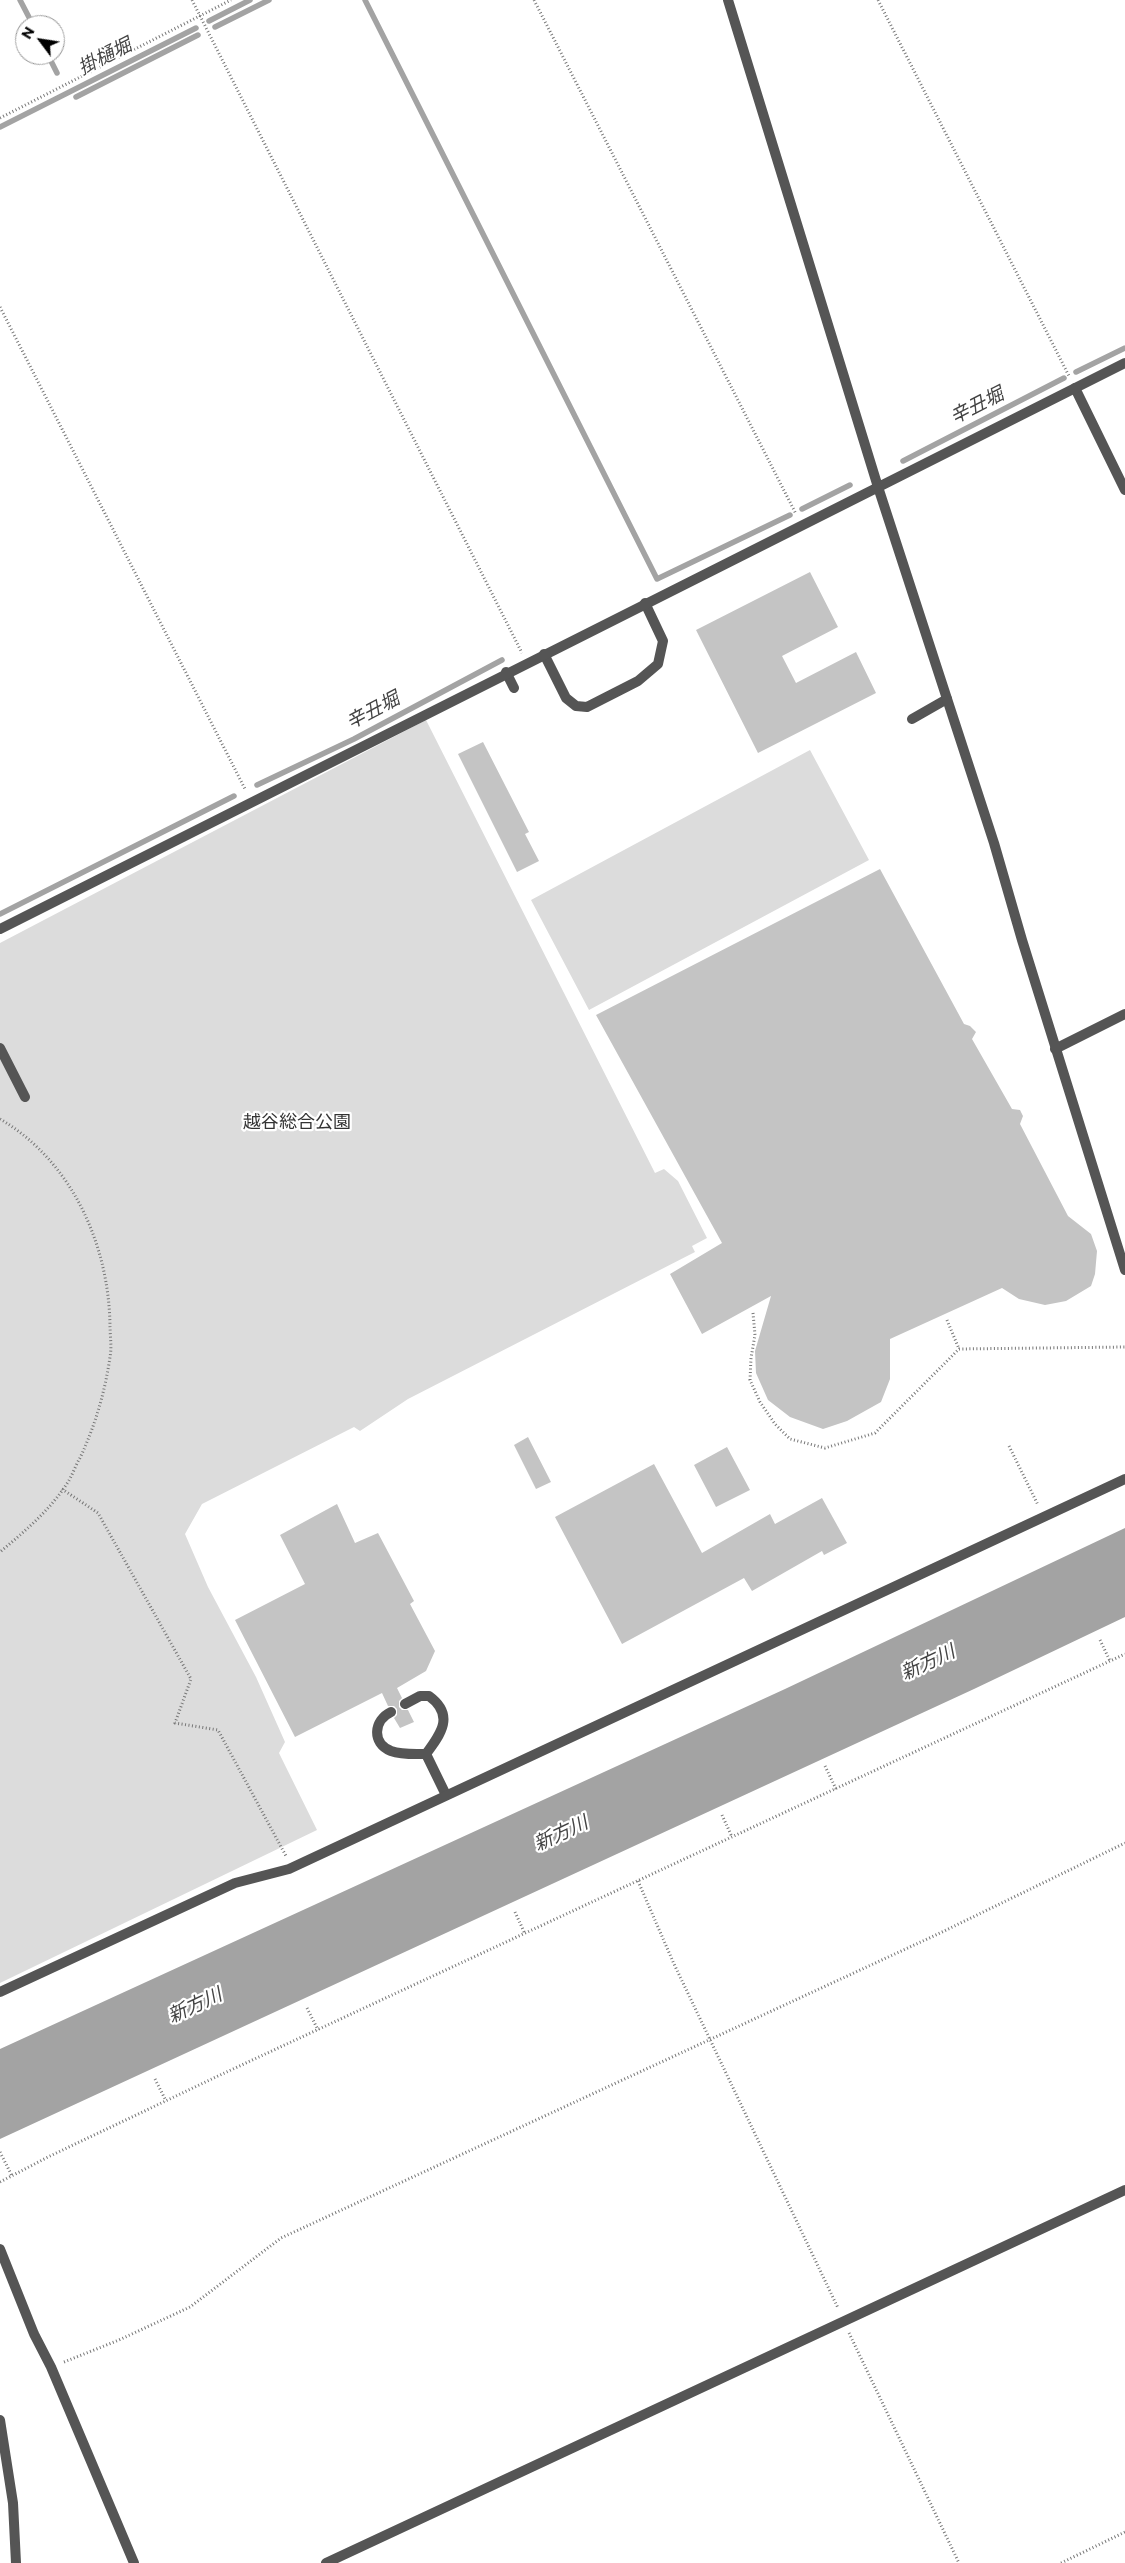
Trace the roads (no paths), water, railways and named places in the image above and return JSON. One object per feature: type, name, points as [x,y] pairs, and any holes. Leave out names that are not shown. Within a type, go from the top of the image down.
[{"type":"street","points":[[728,0],[878,487],[994,844],[1055,1049],[1125,1270]]},
{"type":"street","points":[[0,928],[506,672],[878,487],[1073,384],[1125,363]]},
{"type":"street","points":[[1073,384],[1125,490]]},
{"type":"street","points":[[544,654],[566,698],[576,706],[587,707],[653,673],[658,664],[663,641],[645,603]]},
{"type":"street","points":[[506,672],[514,688]]},
{"type":"street","points":[[912,718],[947,699]]},
{"type":"street","points":[[1055,1049],[1125,1014]]},
{"type":"street","points":[[0,1048],[25,1097]]},
{"type":"street","points":[[0,1992],[235,1883],[292,1867],[1125,1479]]},
{"type":"street","points":[[405,1704],[420,1696],[430,1696],[437,1702],[443,1712],[444,1727],[426,1754]]},
{"type":"street","points":[[391,1712],[384,1715],[379,1722],[376,1730],[380,1740],[389,1750],[406,1755],[426,1754]]},
{"type":"street","points":[[426,1754],[446,1795]]},
{"type":"street","points":[[326,2563],[1125,2190]]},
{"type":"street","points":[[0,2250],[34,2334],[51,2367],[134,2563]]},
{"type":"street","points":[[0,2420],[13,2503],[16,2563]]},
{"type":"water","name":"新方川","points":[[1125,1528],[1125,1617],[974,1689],[0,2139],[0,2049],[785,1689]]},
{"type":"waterway","points":[[20,0],[28,15]]},
{"type":"waterway","name":"掛樋堀","points":[[209,21],[250,0]]},
{"type":"waterway","points":[[215,27],[269,0]]},
{"type":"waterway","points":[[365,0],[657,579],[790,515]]},
{"type":"waterway","name":"掛樋堀","points":[[0,127],[196,28]]},
{"type":"waterway","points":[[76,97],[198,35]]},
{"type":"waterway","points":[[53,65],[57,73]]},
{"type":"waterway","name":"辛丑堀","points":[[1076,372],[1125,348]]},
{"type":"waterway","name":"辛丑堀","points":[[903,461],[1064,378]]},
{"type":"waterway","name":"辛丑堀","points":[[802,509],[850,485]]},
{"type":"waterway","name":"辛丑堀","points":[[257,785],[354,739],[502,660]]},
{"type":"waterway","name":"辛丑堀","points":[[0,914],[234,796]]},
{"type":"park label","name":"越谷総合公園","points":[[297,1123]]}]
